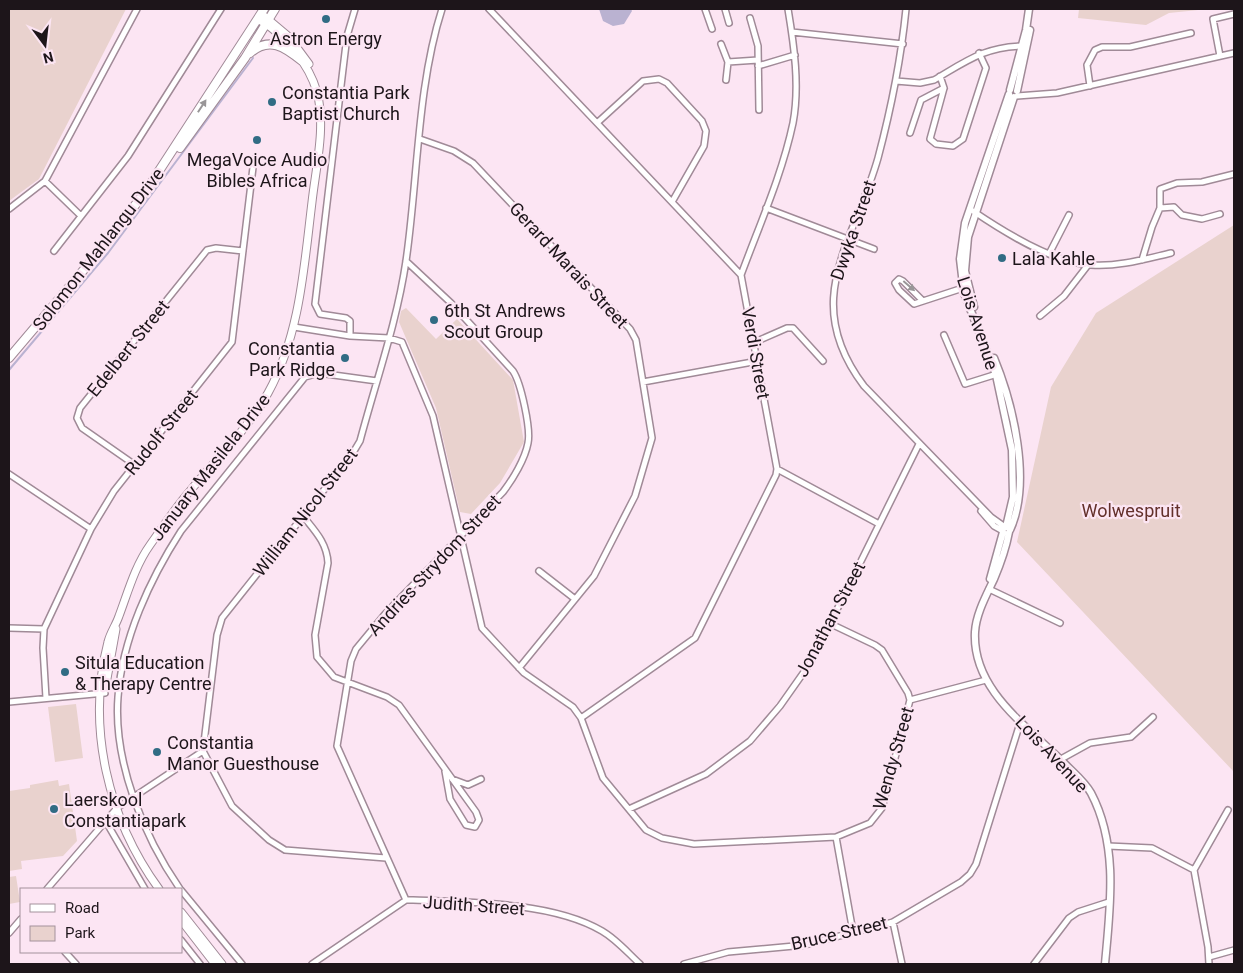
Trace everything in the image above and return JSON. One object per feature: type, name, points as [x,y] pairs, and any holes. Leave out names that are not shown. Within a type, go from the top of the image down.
[{"type":"main road","name":"Solomon Mahlangu Drive","points":[[9,358],[98,254],[167,163],[190,136],[245,58],[275,9]]},
{"type":"main road","name":"Solomon Mahlangu Drive","points":[[167,163],[261,14]]},
{"type":"main road","name":"January Masilela Drive","points":[[261,14],[302,61],[316,91],[320,134]]},
{"type":"main road","name":"January Masilela Drive","points":[[162,888],[135,843],[110,789],[101,741],[107,646],[127,592],[147,548],[188,492],[250,419],[266,396],[279,371],[294,327],[320,134],[324,117],[323,104],[315,75],[294,42],[267,21]]},
{"type":"main road","points":[[245,58],[258,46],[272,43],[285,48],[302,61]]},
{"type":"main road","name":"January Masilela Drive","points":[[118,807],[131,845],[158,888]]},
{"type":"main road","points":[[182,913],[222,964]]},
{"type":"main road","points":[[182,921],[215,964]]},
{"type":"street","points":[[9,210],[45,181],[137,9]]},
{"type":"street","points":[[54,251],[80,215],[128,156],[221,9]]},
{"type":"street","points":[[350,336],[350,321],[346,318],[320,314],[315,304],[347,36],[354,9]]},
{"type":"street","name":"William Nicol Street","points":[[203,751],[217,634],[222,618],[356,448],[389,338],[406,261],[429,61],[442,9]]},
{"type":"street","points":[[489,9],[741,275],[766,208],[793,123],[795,55],[788,9]]},
{"type":"street","points":[[704,9],[712,30]]},
{"type":"street","points":[[725,9],[729,23]]},
{"type":"street","name":"Dwyka Street","points":[[906,9],[903,44],[878,158],[848,239],[833,291],[835,316],[843,351],[864,386],[969,495],[994,526],[1006,530]]},
{"type":"street","name":"Lois Avenue","points":[[1030,9],[1025,46],[1014,93],[961,241],[960,269],[998,374],[1014,459],[1013,497],[990,587],[978,619],[975,632],[976,653],[986,680],[994,694],[1061,759],[1090,792],[1108,846],[1111,875],[1106,964]]},
{"type":"street","points":[[1220,56],[1213,19],[1234,14]]},
{"type":"street","points":[[750,18],[757,37],[759,110]]},
{"type":"street","points":[[792,32],[903,44]]},
{"type":"street","points":[[1090,86],[1088,65],[1095,50],[1102,47],[1130,47],[1191,32]]},
{"type":"street","points":[[721,44],[728,62],[726,80]]},
{"type":"street","points":[[896,81],[920,83],[940,76],[980,53],[1025,46]]},
{"type":"street","points":[[940,76],[944,88],[930,140],[936,144],[953,146],[963,139],[986,68],[980,53]]},
{"type":"street","points":[[1014,93],[1057,93],[1234,53]]},
{"type":"street","points":[[728,62],[758,63],[795,55]]},
{"type":"street","points":[[597,124],[643,81],[658,78],[667,84],[702,122],[707,136],[704,146],[672,202]]},
{"type":"street","points":[[910,133],[921,100],[944,88]]},
{"type":"street","name":"Gerard Marais Street","points":[[420,139],[454,151],[473,163],[630,329],[636,340],[644,382],[652,431],[647,461],[635,496],[594,576],[519,668]]},
{"type":"street","name":"Rudolf Street","points":[[46,698],[42,640],[44,629],[91,529],[109,498],[229,347],[233,336],[254,159]]},
{"type":"street","points":[[1142,260],[1160,208],[1160,189],[1177,183],[1202,182],[1234,174]]},
{"type":"street","points":[[45,181],[80,215]]},
{"type":"street","points":[[1160,208],[1174,207],[1182,215],[1202,219],[1220,214]]},
{"type":"street","points":[[766,208],[874,250]]},
{"type":"street","points":[[973,211],[1011,236],[1049,254],[1088,265],[1117,264],[1171,253]]},
{"type":"street","points":[[1049,254],[1069,215]]},
{"type":"street","name":"Edelbert Street","points":[[135,465],[82,428],[77,418],[80,408],[204,254],[216,248],[243,251]]},
{"type":"street","name":"Andries Strydom Street","points":[[406,261],[451,304],[514,371],[519,383],[528,434],[527,448],[506,488],[393,605],[356,649],[351,661],[336,746],[406,900]]},
{"type":"street","points":[[1040,316],[1064,296],[1088,265]]},
{"type":"street","name":"Verdi Street","points":[[741,275],[755,342],[777,469]]},
{"type":"street","points":[[922,301],[903,281],[898,280],[896,286],[914,304],[966,287]]},
{"type":"street","points":[[294,327],[350,336],[389,338],[399,340],[404,346],[430,405],[482,628],[519,668],[569,703],[581,718],[695,638],[776,475],[777,469],[879,524]]},
{"type":"street","points":[[755,342],[787,328],[793,328],[823,361]]},
{"type":"street","points":[[944,335],[964,382],[968,384],[998,374]]},
{"type":"street","points":[[644,382],[758,361]]},
{"type":"street","points":[[180,888],[143,824],[120,740],[118,690],[134,623],[172,545],[305,377],[320,373],[377,381]]},
{"type":"street","name":"Jonathan Street","points":[[629,809],[706,774],[750,741],[802,678],[831,624],[919,444]]},
{"type":"street","points":[[9,474],[91,529]]},
{"type":"street","points":[[303,516],[318,534],[328,555],[315,635],[315,651],[329,673],[396,702],[477,815],[479,822],[475,827],[466,825],[452,804],[445,771]]},
{"type":"street","points":[[539,572],[575,599]]},
{"type":"street","points":[[990,587],[1060,623]]},
{"type":"street","name":"Wendy Street","points":[[581,718],[601,774],[650,834],[690,844],[836,837],[870,823],[879,813],[910,700],[900,676],[882,650],[875,644],[831,624]]},
{"type":"street","points":[[9,628],[44,629]]},
{"type":"street","points":[[910,700],[986,680]]},
{"type":"street","points":[[9,702],[103,692]]},
{"type":"street","points":[[1061,759],[1090,743],[1134,735],[1153,717]]},
{"type":"street","name":"Bruce Street","points":[[684,964],[728,952],[805,945],[893,922],[961,882],[970,874],[976,864],[1021,720]]},
{"type":"street","points":[[48,888],[118,807],[203,751],[232,806],[279,847],[296,852],[386,858]]},
{"type":"street","points":[[451,779],[468,785],[481,779]]},
{"type":"street","points":[[1209,964],[1194,870],[1228,810]]},
{"type":"street","points":[[105,820],[144,888]]},
{"type":"street","points":[[836,837],[853,932]]},
{"type":"street","points":[[1108,846],[1152,848],[1194,870]]},
{"type":"street","points":[[182,891],[242,964]]},
{"type":"street","name":"Judith Street","points":[[312,964],[406,900],[523,908],[570,918],[604,932],[640,964]]},
{"type":"street","points":[[1034,964],[1069,918],[1078,912],[1109,902]]},
{"type":"street","points":[[9,933],[20,920]]},
{"type":"street","points":[[893,922],[902,964]]},
{"type":"street","points":[[182,941],[200,964]]},
{"type":"street","points":[[1209,957],[1234,950]]},
{"type":"street","points":[[66,953],[76,964]]},
{"type":"green space","points":[[9,9],[126,9],[39,179],[9,201]]},
{"type":"green space","points":[[1079,9],[1208,9],[1169,13],[1146,25],[1078,18]]},
{"type":"green space","name":"Wolwespruit","points":[[1234,225],[1234,772],[1017,542],[1051,387],[1096,313]]},
{"type":"green space","points":[[406,308],[436,339],[457,319],[513,380],[524,442],[500,483],[471,514],[460,512],[436,408],[399,322],[401,311]]},
{"type":"green space","points":[[76,704],[83,758],[55,762],[48,707]]},
{"type":"green space","points":[[58,780],[59,786],[69,784],[77,841],[63,856],[21,861],[22,869],[9,871],[9,791],[30,788],[30,785]]},
{"type":"green space","points":[[16,876],[20,902],[9,904],[9,877]]},
{"type":"shaded area","points":[[599,9],[631,9],[632,11],[624,24],[613,26],[603,21]]},
{"type":"waterway","points":[[9,370],[108,253],[253,58]]},
{"type":"place","name":"Astron Energy","points":[[326,19]]},
{"type":"place","name":"Constantia Park Baptist Church","points":[[272,102]]},
{"type":"place","name":"MegaVoice Audio Bibles Africa","points":[[257,140]]},
{"type":"place","name":"Lala Kahle","points":[[1002,258]]},
{"type":"place","name":"6th St Andrews Scout Group","points":[[434,320]]},
{"type":"place","name":"Constantia Park Ridge","points":[[345,358]]},
{"type":"place","name":"Situla Education & Therapy Centre","points":[[65,672]]},
{"type":"place","name":"Constantia Manor Guesthouse","points":[[157,752]]},
{"type":"place","name":"Laerskool Constantiapark","points":[[54,809]]}]
